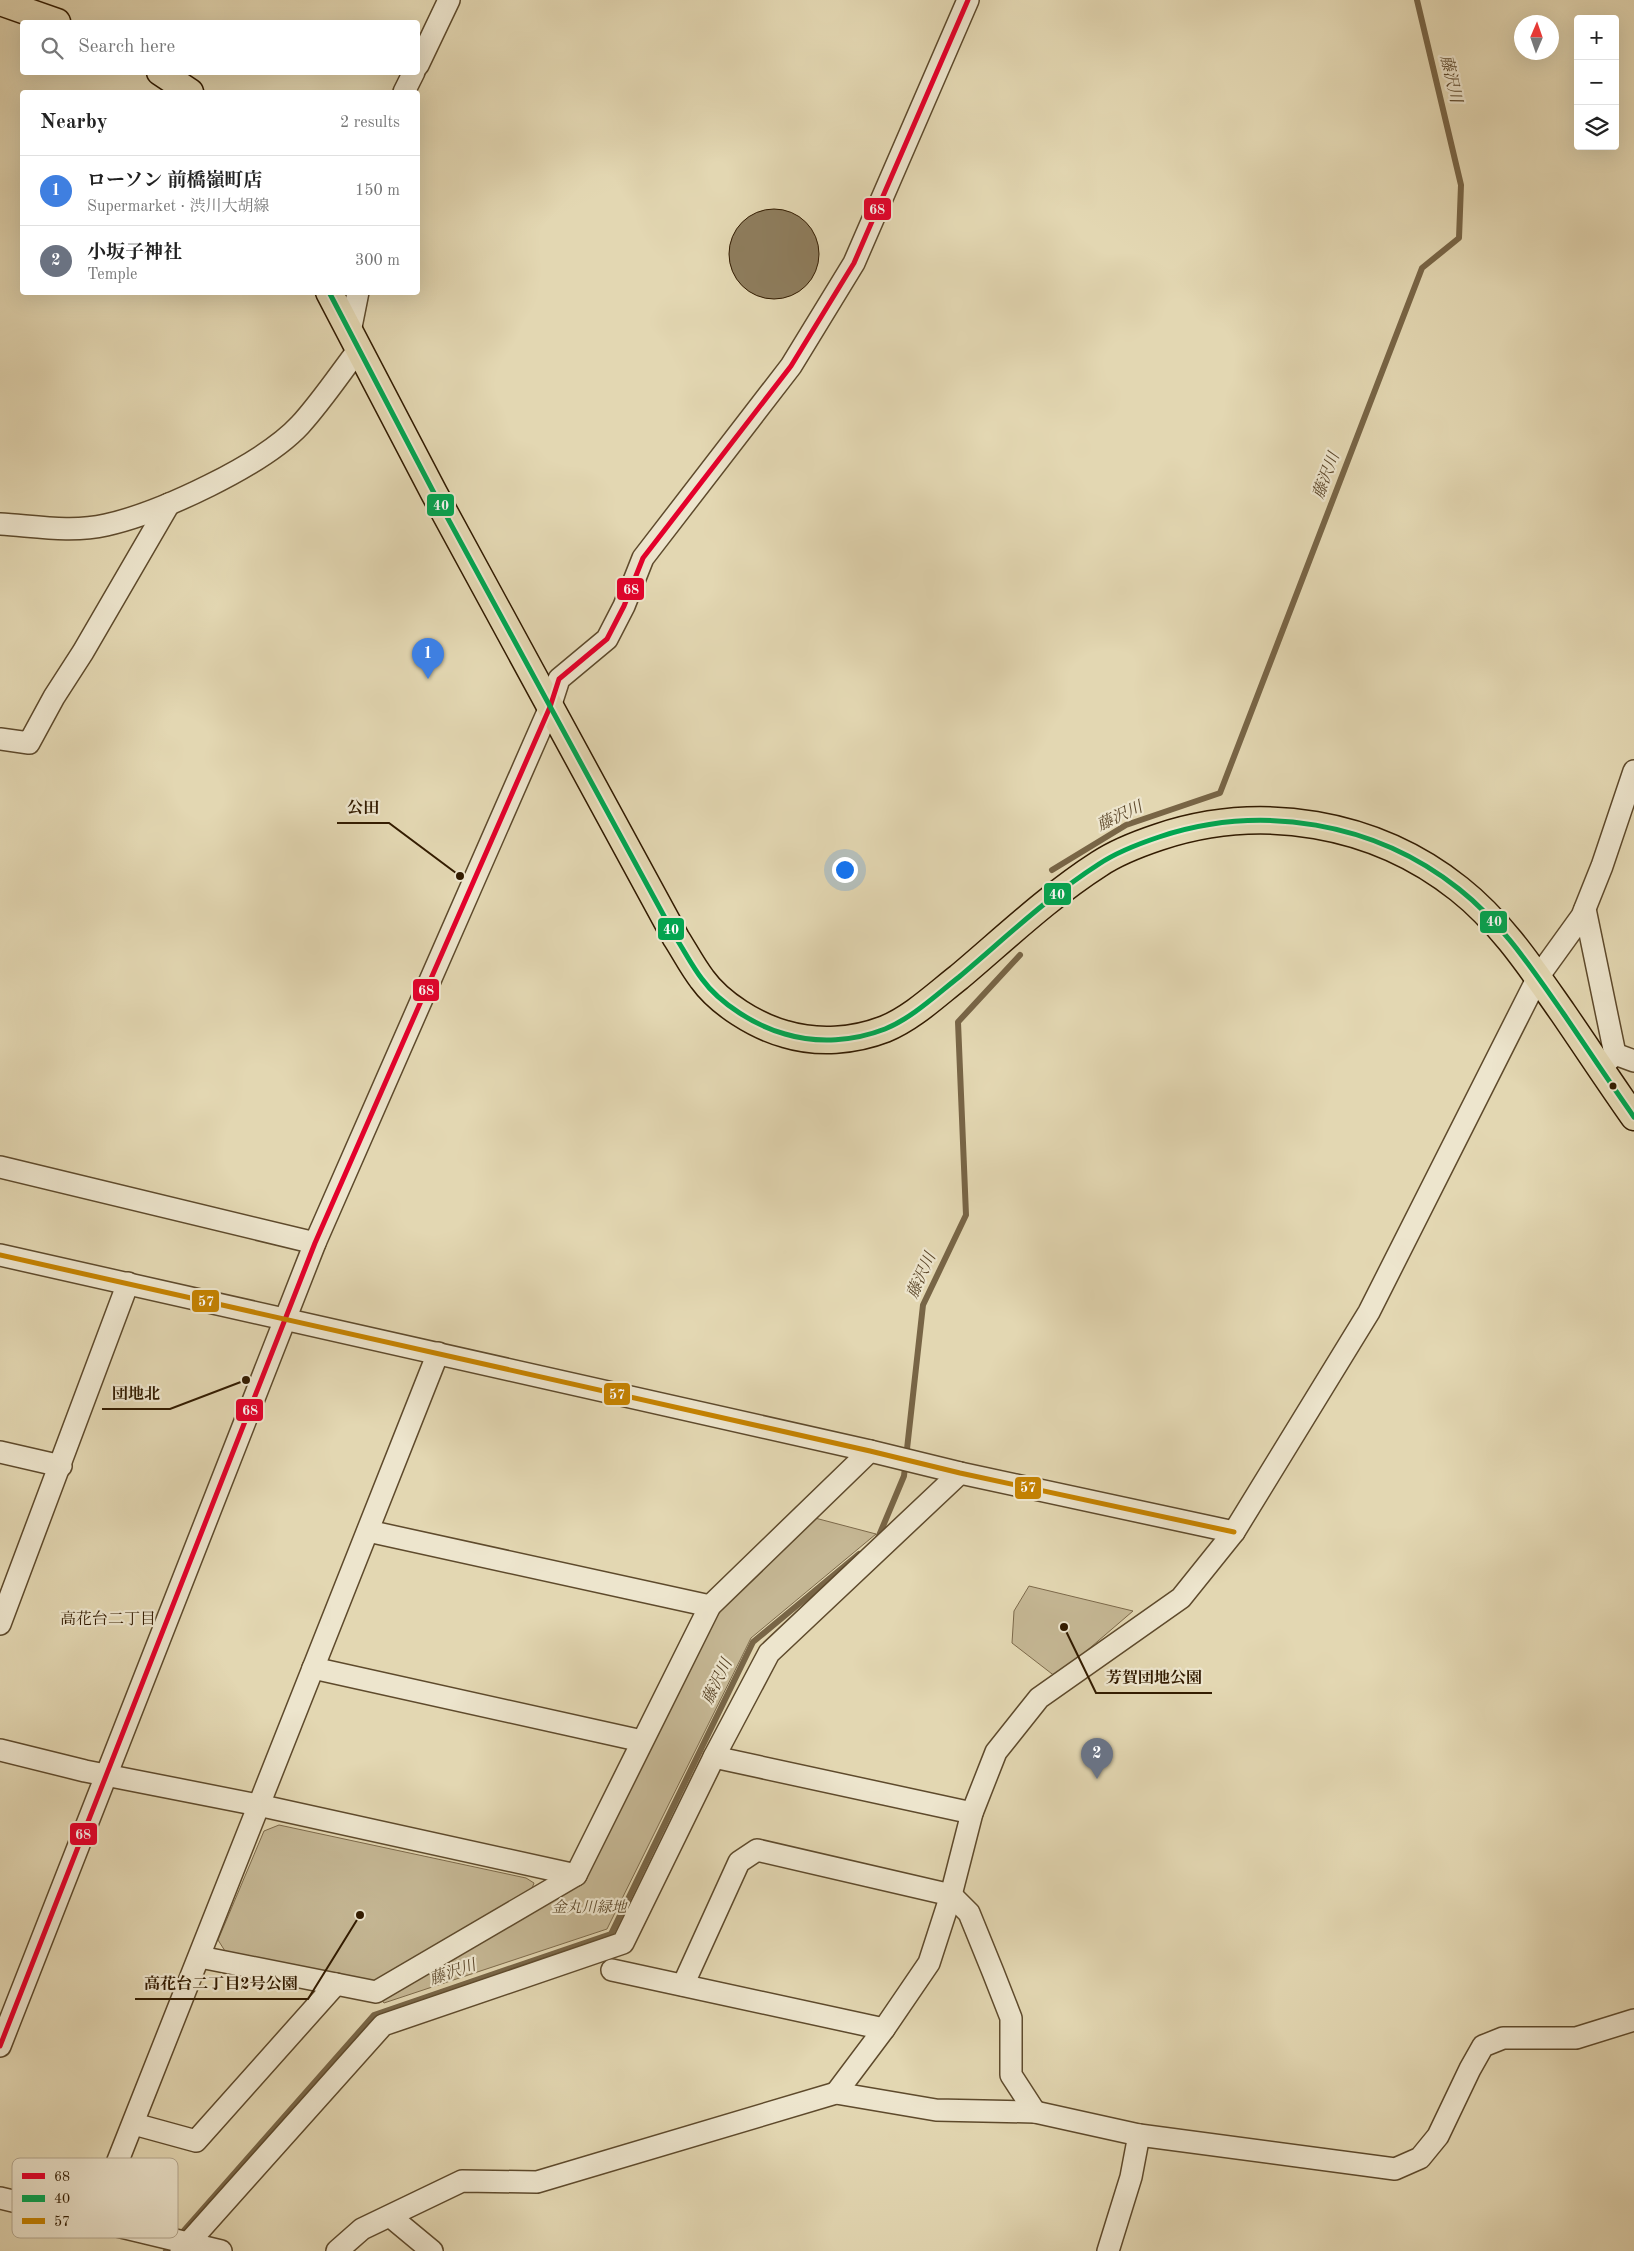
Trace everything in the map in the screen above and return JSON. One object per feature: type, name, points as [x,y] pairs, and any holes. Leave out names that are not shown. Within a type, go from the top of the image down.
[{"type":"main road","points":[[0,2],[51,20]]},
{"type":"main road","points":[[164,75],[187,90]]},
{"type":"main road","points":[[331,295],[550,707],[676,938],[704,982],[747,1019],[770,1030],[798,1038],[836,1041],[886,1029],[940,993],[1058,894],[1099,863],[1128,848],[1179,830],[1244,820],[1280,821],[1339,830],[1374,840],[1428,868],[1460,890],[1495,922],[1538,977],[1616,1061],[1634,1117]]},
{"type":"street","points":[[420,61],[449,0]]},
{"type":"street","points":[[0,2046],[315,1243],[550,707],[559,679],[607,639],[624,606],[643,558],[791,366],[854,263],[968,0]]},
{"type":"street","points":[[405,90],[412,75]]},
{"type":"street","points":[[0,524],[71,528],[105,525],[169,504],[265,454],[300,426],[354,341],[358,295]]},
{"type":"street","points":[[0,739],[29,743],[54,697],[83,652],[169,504]]},
{"type":"street","points":[[836,2093],[884,2029],[929,1963],[951,1895],[972,1813],[996,1752],[1038,1698],[1181,1598],[1234,1532],[1369,1312],[1538,977],[1585,909],[1634,771]]},
{"type":"street","points":[[1585,909],[1616,1061]]},
{"type":"street","points":[[0,1167],[315,1243]]},
{"type":"street","points":[[0,1255],[870,1450],[960,1473],[1234,1532]]},
{"type":"street","points":[[0,1624],[4,1601],[61,1466],[128,1283]]},
{"type":"street","points":[[120,2158],[438,1353]]},
{"type":"street","points":[[200,1957],[376,1992],[576,1875],[710,1606],[870,1450]]},
{"type":"street","points":[[0,1452],[61,1466]]},
{"type":"street","points":[[184,2247],[383,2025],[623,1943],[714,1757],[768,1653],[960,1473]]},
{"type":"street","points":[[368,1530],[710,1606]]},
{"type":"street","points":[[313,1668],[642,1740]]},
{"type":"street","points":[[0,1750],[105,1775],[258,1805],[576,1875]]},
{"type":"street","points":[[714,1757],[972,1813]]},
{"type":"street","points":[[684,1985],[739,1862],[757,1850],[951,1895],[969,1913],[1011,2018],[1011,2076],[1035,2112]]},
{"type":"street","points":[[612,1970],[884,2029]]},
{"type":"street","points":[[134,2124],[196,2141],[336,1984]]},
{"type":"street","points":[[337,2251],[362,2229],[462,2182],[537,2182],[836,2093],[936,2110],[1035,2112],[1139,2135],[1395,2169],[1420,2158],[1438,2136],[1483,2046],[1503,2038],[1576,2038],[1634,2020]]},
{"type":"street","points":[[1108,2251],[1132,2176],[1139,2135]]},
{"type":"street","points":[[390,2217],[432,2251]]},
{"type":"street","points":[[152,2238],[184,2247],[221,2251]]},
{"type":"green space","name":"金丸川緑地","points":[[815,1518],[876,1534],[751,1638],[607,1929],[384,2003],[381,1999],[584,1881],[717,1613]]},
{"type":"green space","points":[[1029,1586],[1133,1611],[1056,1677],[1012,1643],[1014,1611]]},
{"type":"green space","points":[[279,1825],[526,1878],[534,1883],[531,1891],[375,1985],[363,1984],[225,1951],[218,1940],[264,1831]]},
{"type":"building","points":[[774,209],[791,213],[806,222],[815,237],[819,254],[815,271],[806,286],[791,295],[774,299],[757,295],[742,286],[733,271],[729,254],[733,237],[742,222],[757,213]]},
{"type":"waterway","name":"藤沢川","points":[[1052,870],[1126,825],[1220,793],[1422,268],[1459,238],[1461,185],[1417,0]]},
{"type":"waterway","name":"藤沢川","points":[[878,1538],[904,1476],[923,1305],[966,1215],[958,1022],[1020,955]]},
{"type":"waterway","name":"藤沢川","points":[[178,2237],[374,2015],[611,1934],[753,1642],[859,1554]]},
{"type":"waterway","name":"藤沢川","points":[[166,2251],[177,2238]]},
{"type":"transit line","name":"68","points":[[0,2046],[315,1243],[550,707],[559,679],[607,639],[624,606],[643,558],[791,366],[854,263],[968,0]]},
{"type":"transit line","name":"40","points":[[331,295],[434,493],[676,938],[702,979],[718,997],[739,1013],[762,1026],[785,1034],[810,1039],[836,1040],[873,1033],[895,1024],[914,1012],[1080,876],[1120,852],[1159,837],[1198,827],[1237,821],[1277,821],[1316,825],[1354,834],[1391,848],[1426,866],[1475,902],[1528,963],[1634,1117]]},
{"type":"transit line","name":"57","points":[[0,1255],[870,1451],[960,1473],[1234,1532]]},
{"type":"place","name":"ローソン 前橋嶺町店","points":[[428,679]]},
{"type":"place","name":"公田","points":[[460,876]]},
{"type":"place","name":"団地北","points":[[246,1380]]},
{"type":"place","name":"芳賀団地公園","points":[[1064,1627]]},
{"type":"place","name":"小坂子神社","points":[[1097,1779]]},
{"type":"place","name":"高花台二丁目2号公園","points":[[360,1915]]},
{"type":"district","name":"高花台二丁目","points":[[108,1620]]}]
